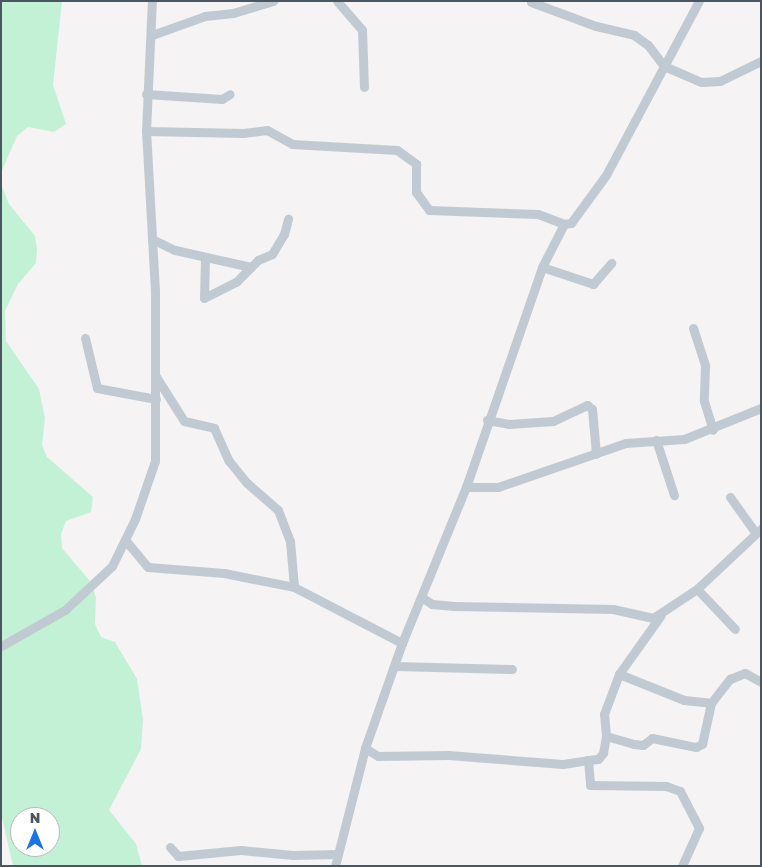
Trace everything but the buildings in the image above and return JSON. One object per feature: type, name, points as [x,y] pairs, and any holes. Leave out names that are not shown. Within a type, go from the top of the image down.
[{"type":"street","points":[[1,646],[65,610],[112,566],[126,540],[155,461],[156,399],[152,239],[146,131],[146,94],[152,36],[152,1]]},
{"type":"street","points":[[152,36],[205,16],[233,14],[273,1]]},
{"type":"street","points":[[337,1],[362,30],[364,87]]},
{"type":"street","points":[[146,131],[243,133],[266,130],[292,144],[397,150],[416,164],[416,192],[429,210],[538,214],[564,224],[572,223],[606,175],[699,1]]},
{"type":"street","points":[[531,2],[550,11],[634,35],[648,45],[664,66],[710,83],[761,61]]},
{"type":"street","points":[[146,94],[222,99],[230,94]]},
{"type":"street","points":[[206,258],[204,298],[236,282],[251,267],[278,247],[288,219]]},
{"type":"street","points":[[335,866],[365,748],[402,643],[423,598],[466,487],[487,420],[542,267],[564,224]]},
{"type":"street","points":[[152,239],[206,258],[251,267]]},
{"type":"street","points":[[542,267],[593,284],[611,264]]},
{"type":"street","points":[[693,328],[705,366],[704,401],[713,430]]},
{"type":"street","points":[[86,338],[97,388],[156,399]]},
{"type":"street","points":[[154,373],[184,421],[214,428],[230,461],[247,483],[278,510],[290,541],[294,587]]},
{"type":"street","points":[[487,420],[509,424],[553,421],[587,405],[592,409],[596,454]]},
{"type":"street","points":[[466,487],[498,487],[626,443],[684,439],[713,430],[740,414],[761,408]]},
{"type":"street","points":[[656,440],[674,495]]},
{"type":"street","points":[[365,748],[378,756],[448,756],[563,764],[598,759],[603,753],[606,736],[604,714],[619,674],[632,651],[664,614],[697,589],[758,531],[730,497]]},
{"type":"street","points":[[126,540],[148,566],[224,572],[294,587],[402,643]]},
{"type":"street","points":[[697,589],[735,629]]},
{"type":"street","points":[[423,598],[432,604],[454,606],[573,607],[653,618],[664,614]]},
{"type":"street","points":[[395,666],[512,669]]},
{"type":"street","points":[[606,736],[634,744],[643,745],[652,738],[696,747],[702,744],[711,703],[736,674],[745,672],[761,682]]},
{"type":"street","points":[[619,674],[684,700],[711,703]]},
{"type":"street","points":[[588,760],[590,785],[666,786],[680,791],[699,828],[682,866]]},
{"type":"street","points":[[170,847],[178,856],[241,850],[293,855],[338,854]]},
{"type":"green space","points":[[1,1],[62,1],[53,85],[66,124],[54,132],[28,127],[17,136],[1,173]]},
{"type":"green space","points":[[1,184],[9,204],[35,236],[37,249],[36,263],[18,284],[5,311],[6,341],[39,389],[45,418],[42,445],[47,457],[93,497],[91,512],[66,521],[61,534],[62,548],[89,580],[96,597],[95,624],[101,637],[115,642],[137,679],[143,720],[141,749],[109,810],[136,844],[142,866],[13,866],[11,857],[60,857],[60,807],[10,807],[10,853],[1,813]]}]
